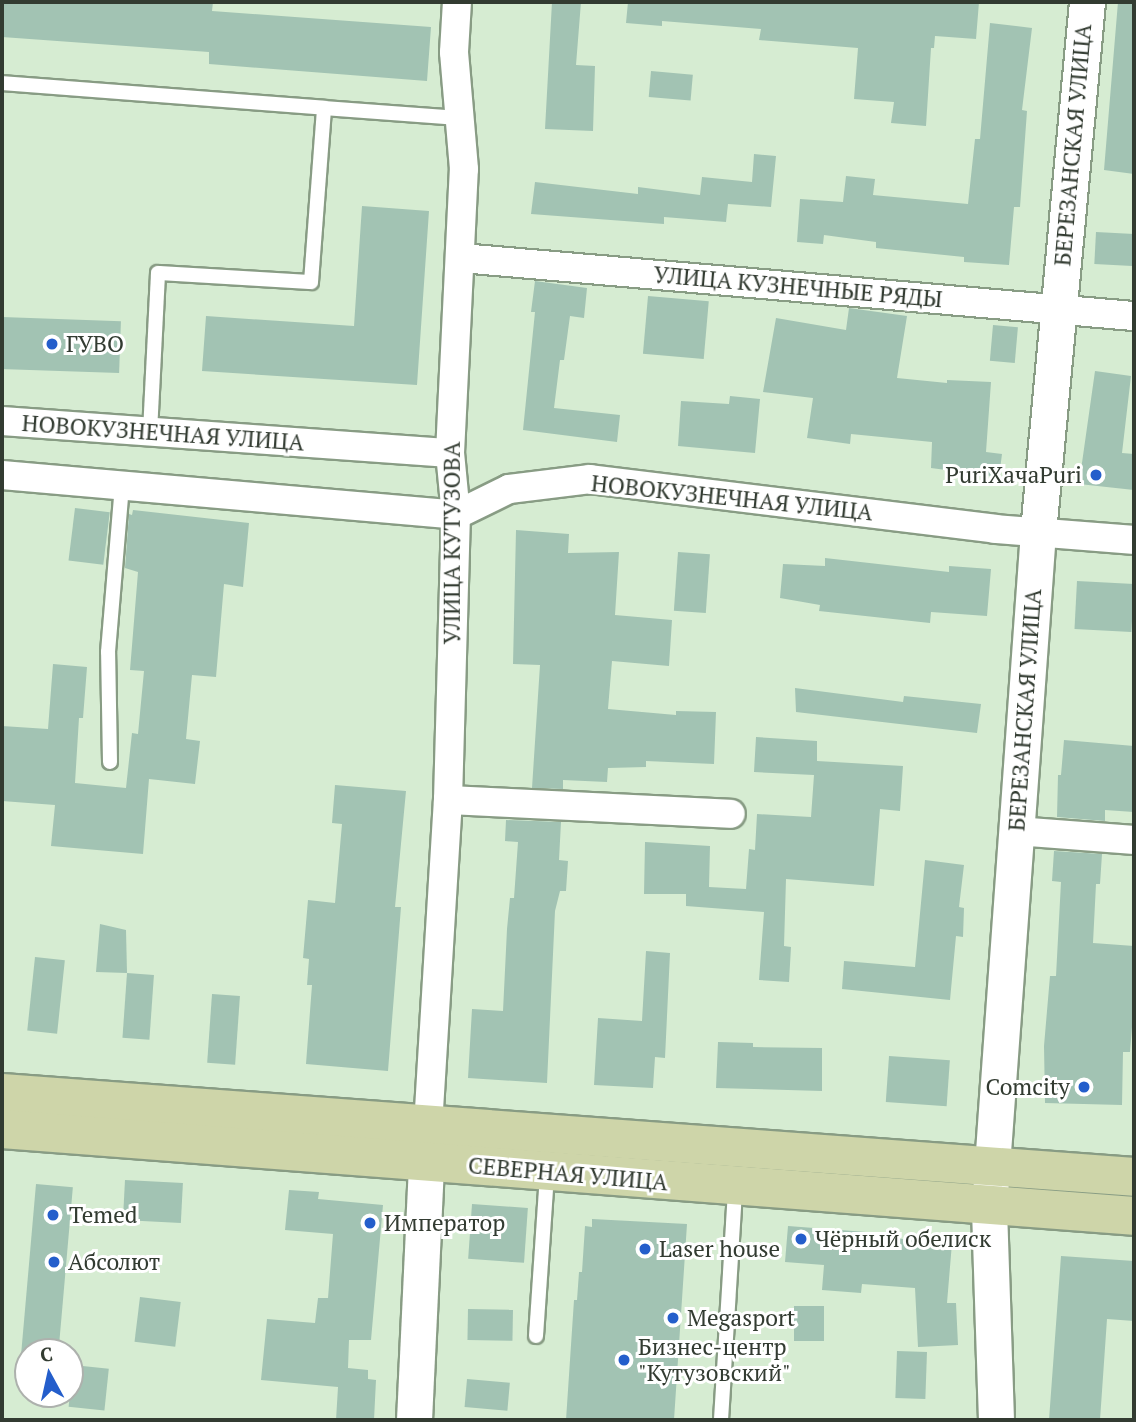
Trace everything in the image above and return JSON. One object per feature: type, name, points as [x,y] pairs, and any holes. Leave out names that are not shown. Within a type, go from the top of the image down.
[{"type":"main road","name":"СЕВЕРНАЯ УЛИЦА","points":[[2,1093],[427,1144],[547,1172],[1134,1216]]},
{"type":"main road","name":"СЕВЕРНАЯ УЛИЦА","points":[[2,1129],[992,1166],[1134,1177]]},
{"type":"street","name":"УЛИЦА КУТУЗОВА","points":[[414,1420],[427,1144],[448,800],[456,515],[450,453],[464,169],[454,52],[457,2]]},
{"type":"street","name":"БЕРЕЗАНСКАЯ УЛИЦА","points":[[996,1420],[989,1207],[1038,532],[1087,2]]},
{"type":"street","name":"УЛИЦА КУЗНЕЧНЫЕ РЯДЫ","points":[[461,258],[1134,316]]},
{"type":"street","name":"НОВОКУЗНЕЧНАЯ УЛИЦА","points":[[2,421],[450,453]]},
{"type":"street","points":[[2,475],[456,515]]},
{"type":"street","name":"НОВОКУЗНЕЧНАЯ УЛИЦА","points":[[456,515],[509,489],[590,479],[1038,532],[1134,540]]},
{"type":"street","points":[[448,800],[731,814]]},
{"type":"street","points":[[1017,831],[1134,840]]},
{"type":"lane","points":[[2,83],[459,118]]},
{"type":"lane","points":[[150,432],[158,273],[311,282],[324,108]]},
{"type":"lane","points":[[110,762],[108,652],[122,485]]},
{"type":"lane","points":[[536,1336],[547,1172]]},
{"type":"lane","points":[[721,1420],[735,1187]]},
{"type":"building","points":[[2,2],[213,2],[212,11],[431,27],[427,81],[209,64],[209,52],[2,37]]},
{"type":"building","points":[[552,2],[581,2],[576,65],[595,66],[593,131],[545,129]]},
{"type":"building","points":[[628,2],[979,2],[976,39],[935,36],[934,48],[931,48],[926,126],[891,123],[894,102],[854,99],[858,48],[759,40],[761,29],[662,21],[662,26],[626,23]]},
{"type":"building","points":[[1118,2],[1134,2],[1134,174],[1104,170]]},
{"type":"building","points":[[990,23],[1032,28],[1022,110],[1027,111],[1020,207],[1014,207],[1009,265],[964,262],[964,257],[876,248],[876,242],[824,235],[823,244],[797,242],[800,199],[843,202],[846,176],[875,179],[873,195],[968,204],[975,139],[980,139]]},
{"type":"building","points":[[651,71],[693,75],[691,101],[649,97]]},
{"type":"building","points":[[754,154],[776,156],[771,207],[728,204],[726,222],[664,217],[664,224],[531,214],[535,182],[638,194],[638,187],[700,195],[702,177],[752,182]]},
{"type":"building","points":[[362,206],[429,211],[417,385],[202,371],[206,316],[354,326]]},
{"type":"building","points":[[1096,232],[1134,234],[1132,266],[1094,264]]},
{"type":"building","points":[[535,281],[587,288],[584,318],[570,316],[564,360],[560,360],[554,408],[620,415],[617,442],[523,430],[535,312],[531,312]]},
{"type":"building","points":[[648,296],[709,301],[704,359],[643,354]]},
{"type":"building","points":[[849,308],[907,316],[897,378],[947,383],[947,380],[991,382],[986,452],[1002,454],[999,477],[931,468],[932,442],[851,434],[850,444],[807,438],[813,398],[763,392],[776,318],[846,330]]},
{"type":"building","points":[[2,317],[121,321],[119,373],[2,369]]},
{"type":"building","points":[[993,325],[1018,327],[1015,363],[990,361]]},
{"type":"building","points":[[1095,371],[1131,376],[1122,453],[1134,454],[1134,490],[1079,484]]},
{"type":"building","points":[[730,396],[760,399],[755,453],[678,446],[681,401],[729,404]]},
{"type":"building","points":[[75,508],[110,512],[103,565],[69,561]]},
{"type":"building","points":[[133,510],[249,523],[243,587],[224,584],[216,677],[192,675],[186,739],[200,741],[195,784],[149,779],[143,854],[51,846],[55,805],[2,801],[2,726],[48,729],[53,664],[87,667],[83,718],[79,718],[75,783],[126,788],[132,733],[138,734],[144,671],[130,670],[138,572],[125,568],[129,514],[132,515]]},
{"type":"building","points":[[516,530],[569,534],[568,553],[619,552],[615,615],[672,620],[669,666],[612,661],[608,709],[676,715],[676,711],[716,712],[714,764],[646,761],[646,767],[608,768],[607,782],[563,780],[563,789],[532,788],[540,665],[513,664]]},
{"type":"building","points":[[678,552],[710,554],[706,613],[674,611]]},
{"type":"building","points":[[825,558],[949,572],[949,566],[991,569],[987,616],[931,612],[930,623],[819,611],[820,605],[780,598],[783,564],[825,566]]},
{"type":"building","points":[[1077,581],[1134,584],[1131,632],[1074,629]]},
{"type":"building","points":[[795,688],[903,702],[904,696],[981,704],[977,733],[796,712]]},
{"type":"building","points":[[756,737],[817,741],[817,761],[903,766],[900,811],[880,809],[874,886],[786,879],[784,946],[791,947],[789,982],[759,980],[764,912],[686,906],[686,894],[644,894],[645,842],[710,846],[709,887],[746,889],[749,849],[755,850],[757,814],[811,817],[814,775],[754,772]]},
{"type":"building","points":[[1064,740],[1134,746],[1134,812],[1105,810],[1105,821],[1057,817],[1058,775],[1061,775]]},
{"type":"building","points":[[335,785],[406,791],[395,907],[401,907],[388,1071],[306,1064],[312,985],[307,985],[309,959],[303,958],[308,900],[335,903],[342,824],[332,823]]},
{"type":"building","points":[[506,820],[561,822],[559,860],[568,861],[566,891],[560,891],[555,911],[547,1083],[468,1078],[472,1009],[503,1011],[507,929],[510,898],[514,898],[518,842],[505,841]]},
{"type":"building","points":[[1054,851],[1102,854],[1100,884],[1096,884],[1093,943],[1134,946],[1134,1002],[1130,1052],[1123,1052],[1122,1105],[1045,1103],[1044,1046],[1050,976],[1056,976],[1061,882],[1052,881]]},
{"type":"building","points":[[925,860],[964,865],[959,907],[964,908],[963,937],[956,936],[950,1000],[842,989],[844,961],[915,967]]},
{"type":"building","points":[[100,924],[126,930],[127,973],[96,972]]},
{"type":"building","points":[[646,951],[670,953],[665,1058],[655,1057],[653,1088],[594,1085],[598,1018],[642,1021]]},
{"type":"building","points":[[35,957],[65,960],[57,1034],[27,1031]]},
{"type":"building","points":[[127,973],[154,975],[149,1040],[122,1038]]},
{"type":"building","points":[[212,994],[240,996],[235,1065],[207,1063]]},
{"type":"building","points":[[718,1042],[753,1043],[753,1047],[822,1048],[822,1091],[716,1088]]},
{"type":"building","points":[[889,1056],[950,1060],[947,1106],[886,1102]]},
{"type":"building","points":[[125,1180],[183,1183],[181,1223],[123,1220]]},
{"type":"building","points":[[36,1184],[73,1187],[60,1338],[23,1338]]},
{"type":"building","points":[[289,1190],[319,1192],[318,1199],[383,1205],[371,1340],[349,1340],[348,1368],[368,1370],[368,1379],[376,1380],[374,1420],[336,1420],[338,1387],[261,1380],[267,1319],[315,1323],[318,1298],[328,1298],[333,1234],[285,1230]]},
{"type":"building","points":[[472,1204],[528,1208],[524,1263],[468,1259]]},
{"type":"building","name":"Бизнес-центр \"Кутузовский\"","points":[[592,1219],[687,1224],[674,1420],[566,1420],[574,1300],[577,1300],[579,1272],[582,1272],[585,1226],[592,1227]]},
{"type":"building","points":[[788,1226],[952,1243],[947,1303],[956,1303],[958,1345],[918,1347],[915,1288],[862,1284],[861,1293],[822,1290],[824,1265],[785,1262]]},
{"type":"building","points":[[1061,1256],[1134,1261],[1134,1321],[1107,1319],[1100,1420],[1049,1420]]},
{"type":"building","points":[[140,1297],[181,1302],[175,1347],[135,1342]]},
{"type":"building","points":[[794,1306],[824,1306],[824,1341],[794,1341]]},
{"type":"building","points":[[468,1309],[513,1310],[512,1341],[467,1340]]},
{"type":"building","points":[[897,1351],[927,1352],[925,1399],[895,1398]]},
{"type":"building","points":[[84,1366],[109,1369],[104,1411],[80,1408],[84,1408]]},
{"type":"building","points":[[467,1379],[510,1383],[507,1411],[465,1407]]},
{"type":"place","name":"ГУВО","points":[[52,344]]},
{"type":"place","name":"PuriХачаPuri","points":[[1096,475]]},
{"type":"place","name":"Comcity","points":[[1084,1087]]},
{"type":"place","name":"Temed","points":[[53,1215]]},
{"type":"place","name":"Император","points":[[370,1223]]},
{"type":"place","name":"Чёрный обелиск","points":[[801,1239]]},
{"type":"place","name":"Laser house","points":[[645,1249]]},
{"type":"place","name":"Абсолют","points":[[54,1262]]},
{"type":"place","name":"Megasport","points":[[673,1318]]},
{"type":"place","name":"Бизнес-центр \"Кутузовский\"","points":[[624,1360]]}]
